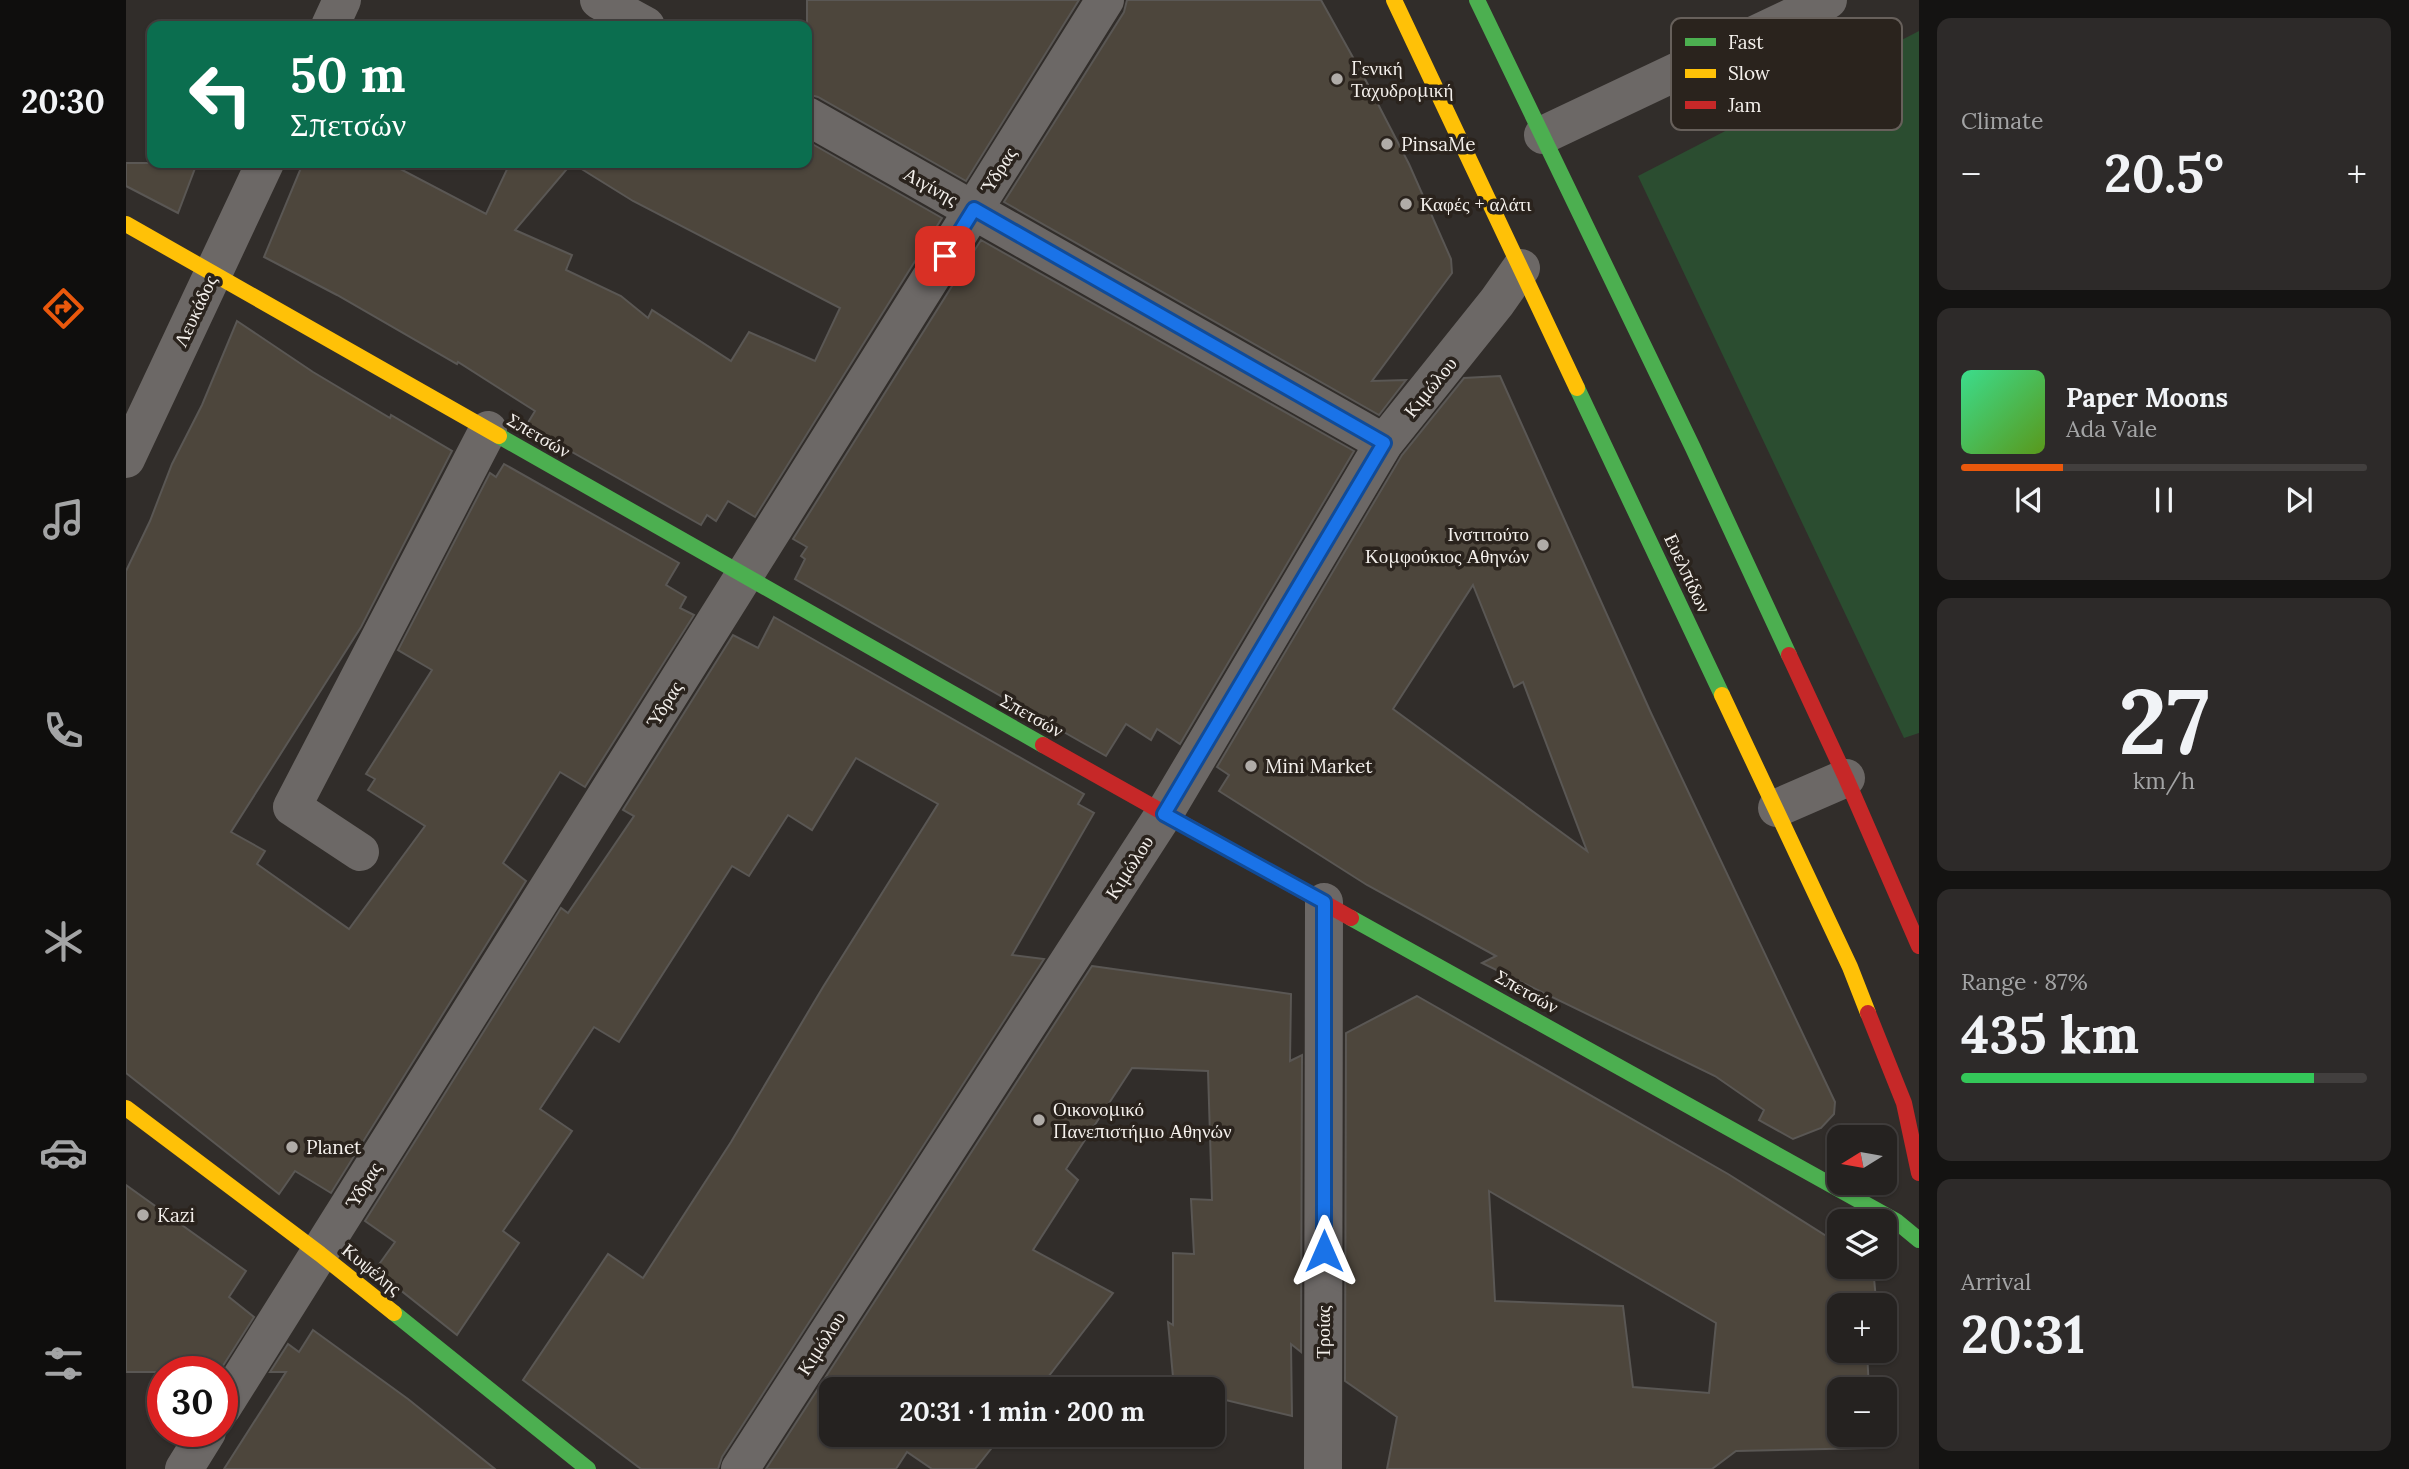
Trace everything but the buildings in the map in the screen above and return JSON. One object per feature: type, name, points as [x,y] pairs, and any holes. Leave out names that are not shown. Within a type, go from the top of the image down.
[{"type":"street","points":[[332,21],[342,0]]},
{"type":"street","points":[[599,0],[637,21]]},
{"type":"street","name":"Ύδρας","points":[[238,1383],[1104,0]]},
{"type":"street","name":"Ευελπίδων","points":[[1394,0],[1850,967],[1904,1103],[1919,1173]]},
{"type":"street","points":[[1477,0],[1693,448],[1846,778],[1919,946]]},
{"type":"street","points":[[1790,18],[1828,0]]},
{"type":"street","points":[[1543,135],[1671,74]]},
{"type":"street","name":"Αιγίνης","points":[[812,119],[1384,443]]},
{"type":"street","name":"Λευκάδος","points":[[126,459],[263,168]]},
{"type":"street","name":"Σπετσών","points":[[126,224],[1164,814],[1896,1221],[1919,1240]]},
{"type":"street","name":"Κιμώλου","points":[[740,1469],[1164,814],[1384,443],[1521,268]]},
{"type":"street","points":[[360,852],[292,807],[488,430]]},
{"type":"street","points":[[1777,808],[1846,778]]},
{"type":"street","name":"Τροίας","points":[[1323,1469],[1324,902]]},
{"type":"street","name":"Κυψέλης","points":[[126,1108],[320,1254],[588,1469]]},
{"type":"street","points":[[184,1469],[198,1447]]},
{"type":"green space","points":[[1919,31],[1919,733],[1904,738],[1638,176],[1727,130],[1902,130],[1902,40]]},
{"type":"traffic: fast","points":[[1477,0],[1693,448],[1789,655]]},
{"type":"traffic: fast","points":[[1577,388],[1722,695]]},
{"type":"traffic: fast","points":[[499,436],[1043,745]]},
{"type":"traffic: fast","points":[[1351,918],[1896,1221],[1919,1240]]},
{"type":"traffic: fast","points":[[394,1313],[588,1469]]},
{"type":"traffic: slow","points":[[1394,0],[1577,388]]},
{"type":"traffic: slow","points":[[126,224],[499,436]]},
{"type":"traffic: slow","points":[[1722,695],[1850,967],[1868,1013]]},
{"type":"traffic: slow","points":[[126,1108],[394,1313]]},
{"type":"traffic: jam","points":[[1789,655],[1919,946]]},
{"type":"traffic: jam","points":[[1043,745],[1351,918]]},
{"type":"traffic: jam","points":[[1868,1013],[1904,1103],[1919,1173]]},
{"type":"place","name":"Γενική Ταχυδρομική","points":[[1337,79]]},
{"type":"place","name":"PinsaMe","points":[[1387,144]]},
{"type":"place","name":"Καφές + αλάτι","points":[[1406,204]]},
{"type":"place","name":"Ινστιτούτο Κομφούκιος Αθηνών","points":[[1543,545]]},
{"type":"place","name":"Mini Market","points":[[1251,766]]},
{"type":"place","name":"Οικονομικό Πανεπιστήμιο Αθηνών","points":[[1039,1120]]},
{"type":"place","name":"Planet","points":[[292,1147]]},
{"type":"place","name":"Kazi","points":[[143,1215]]},
{"type":"route","points":[[945,256],[974,209],[1384,443],[1164,814],[1324,902],[1324,1251]]}]
